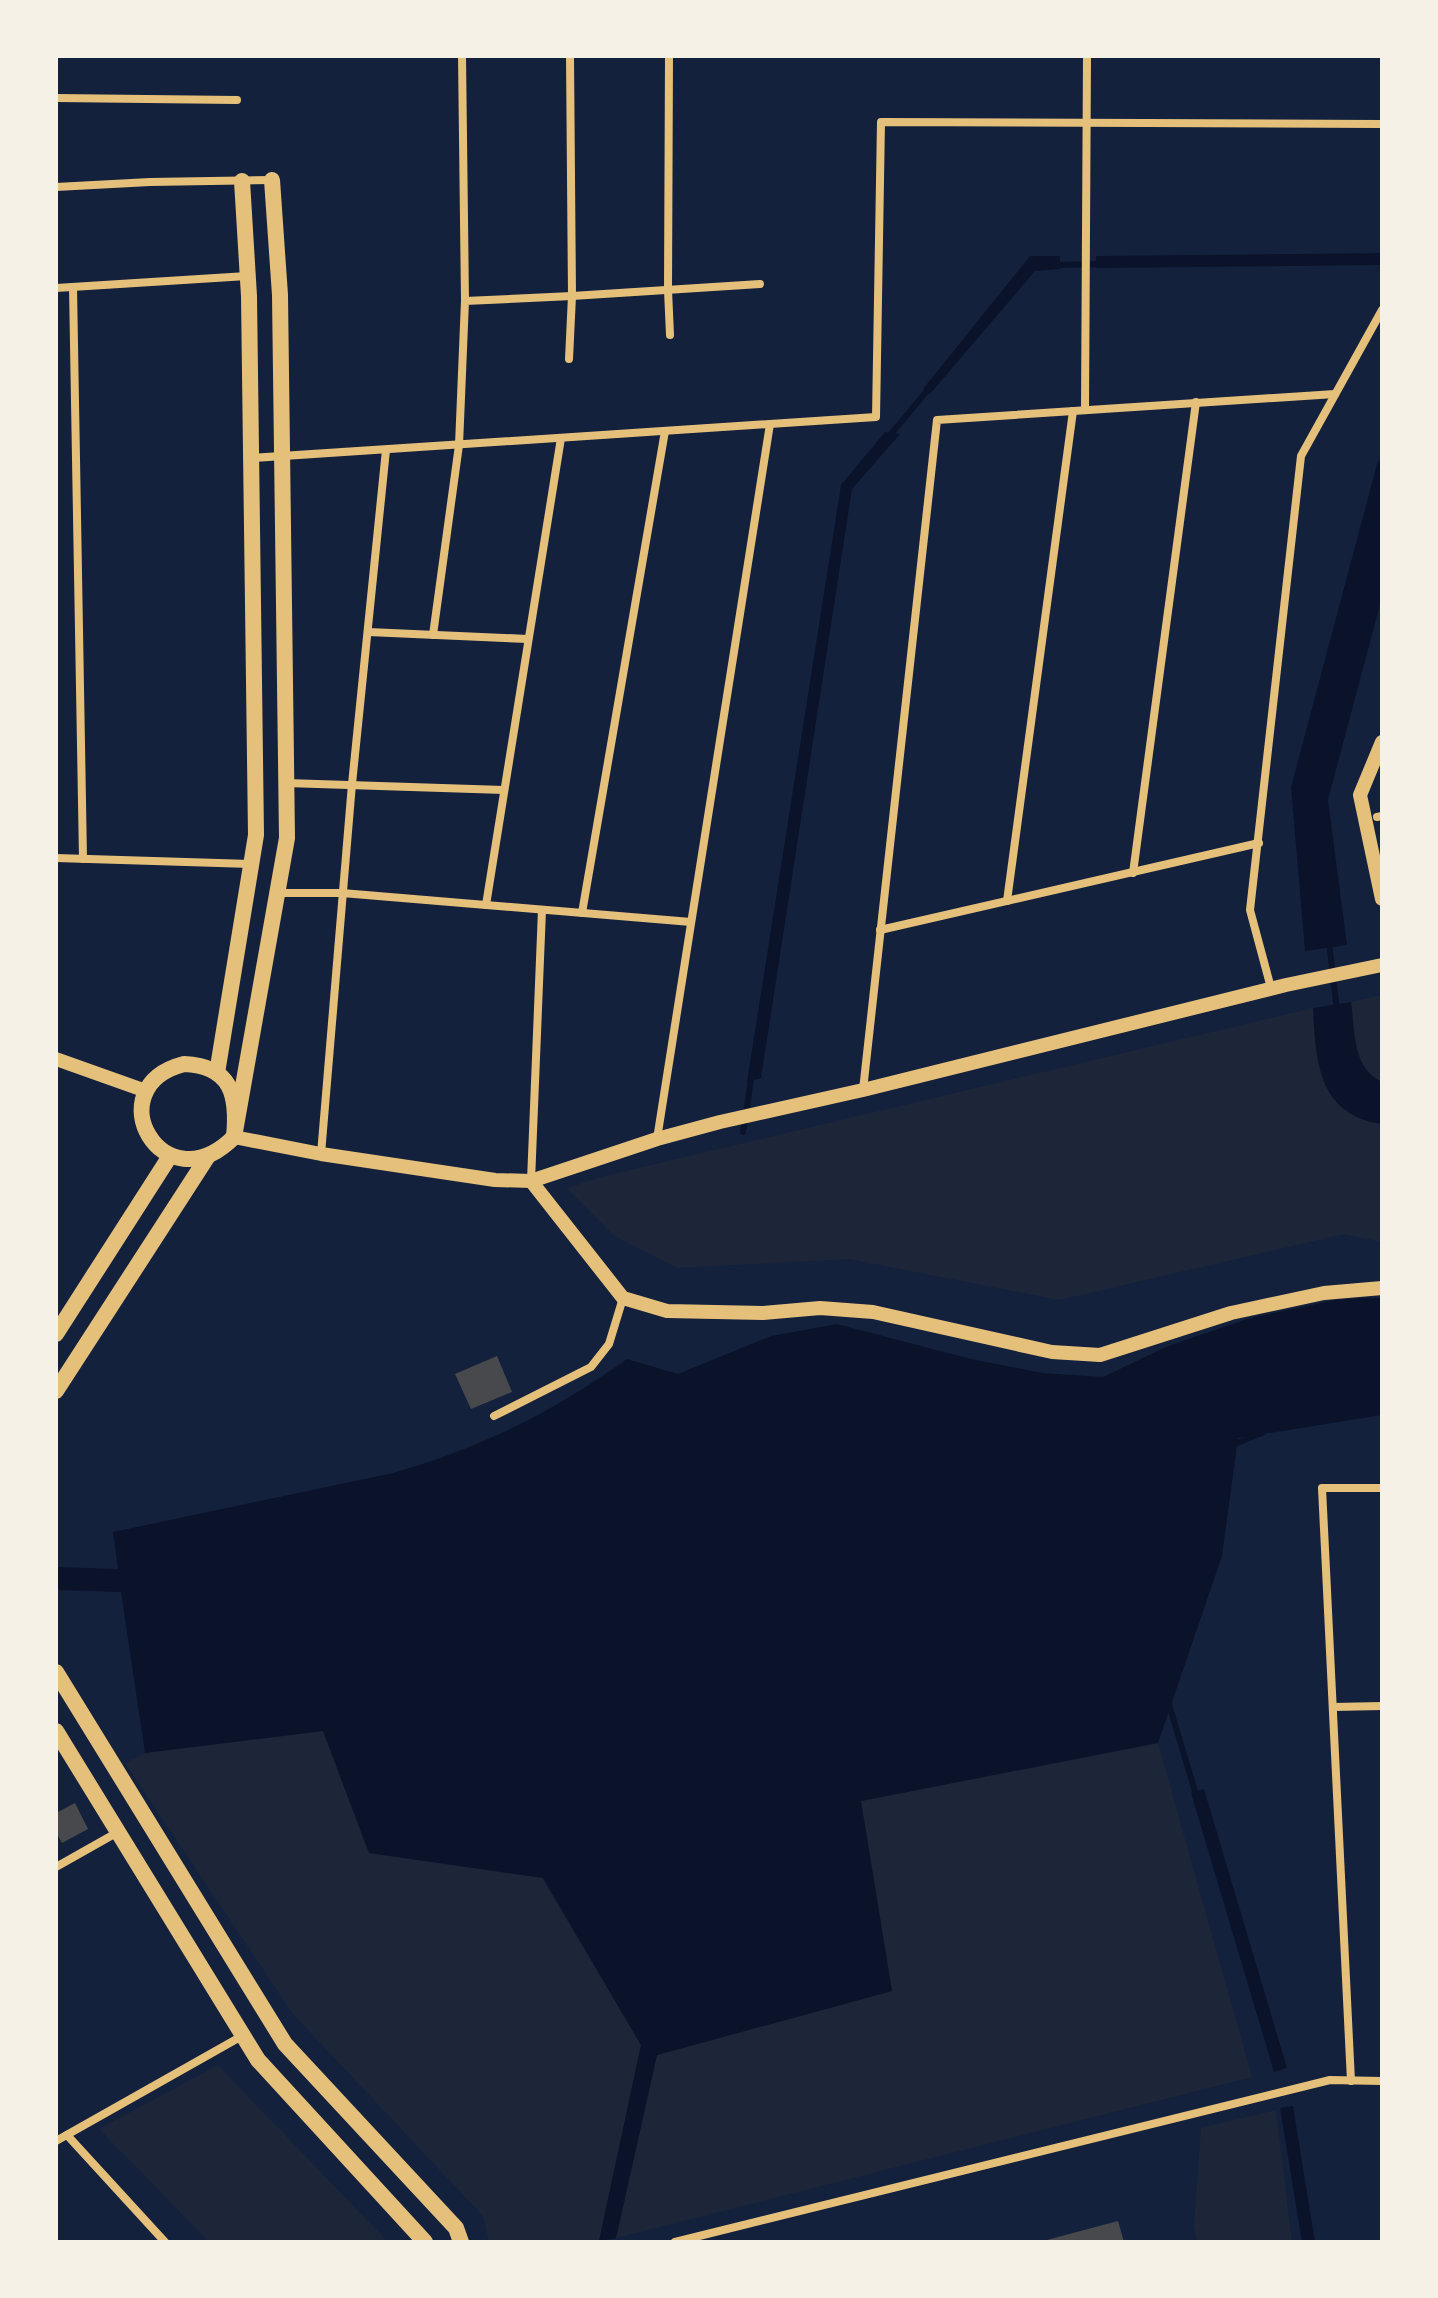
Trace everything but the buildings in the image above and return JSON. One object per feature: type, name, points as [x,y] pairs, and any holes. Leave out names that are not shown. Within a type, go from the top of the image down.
[{"type":"main road","points":[[56,1391],[208,1156],[234,1137],[287,838],[280,295],[272,180]]},
{"type":"main road","points":[[217,1073],[256,835],[252,458],[248,276],[242,181]]},
{"type":"main road","points":[[208,1156],[182,1159],[170,1156],[150,1140],[141,1116],[142,1103],[153,1080],[162,1073],[184,1064],[217,1073],[236,1102],[234,1137]]},
{"type":"main road","points":[[56,1334],[170,1156]]},
{"type":"main road","points":[[56,1672],[285,2044],[456,2228],[461,2242]]},
{"type":"main road","points":[[56,1731],[258,2060],[425,2242]]},
{"type":"street","points":[[433,635],[459,445],[465,301],[462,56]]},
{"type":"street","points":[[569,359],[572,296],[570,56]]},
{"type":"street","points":[[669,56],[670,335]]},
{"type":"street","points":[[1085,410],[1087,56]]},
{"type":"street","points":[[56,98],[237,100]]},
{"type":"street","points":[[252,458],[876,417],[881,122],[1382,124]]},
{"type":"street","points":[[56,187],[272,180]]},
{"type":"street","points":[[56,288],[248,276]]},
{"type":"street","points":[[465,301],[760,284]]},
{"type":"street","points":[[73,287],[83,859]]},
{"type":"street","points":[[1271,988],[1250,910],[1301,456],[1382,310]]},
{"type":"street","points":[[863,1090],[937,420],[1335,394]]},
{"type":"street","points":[[1133,873],[1196,402]]},
{"type":"street","points":[[1007,901],[1073,411]]},
{"type":"street","points":[[657,1139],[770,424]]},
{"type":"street","points":[[582,913],[665,431]]},
{"type":"street","points":[[486,905],[561,438]]},
{"type":"street","points":[[321,1154],[352,784],[386,450]]},
{"type":"street","points":[[368,632],[528,639]]},
{"type":"street","points":[[1382,742],[1360,795],[1382,899]]},
{"type":"street","points":[[286,783],[504,790]]},
{"type":"street","points":[[880,930],[1259,843]]},
{"type":"street","points":[[56,858],[252,864]]},
{"type":"street","points":[[277,893],[342,893],[691,922]]},
{"type":"street","points":[[542,910],[531,1181],[623,1298],[667,1311],[763,1313],[820,1308],[873,1312],[1052,1352],[1100,1355],[1231,1313],[1324,1293],[1382,1288]]},
{"type":"street","points":[[234,1137],[321,1154],[495,1180],[531,1181],[657,1139],[720,1122],[863,1090],[1271,988],[1382,965]]},
{"type":"street","points":[[56,1059],[146,1091]]},
{"type":"street","points":[[494,1416],[591,1367],[609,1344],[623,1298]]},
{"type":"street","points":[[1351,2081],[1322,1488],[1382,1488]]},
{"type":"street","points":[[1333,1707],[1382,1706]]},
{"type":"street","points":[[56,1867],[118,1832]]},
{"type":"street","points":[[56,2141],[243,2036]]},
{"type":"street","points":[[675,2242],[1330,2080],[1382,2081]]},
{"type":"street","points":[[67,2135],[165,2242]]},
{"type":"shaded area","points":[[1382,253],[1382,265],[1096,268],[1096,256]]},
{"type":"shaded area","points":[[1030,256],[1060,256],[1060,269],[1035,271],[930,394],[923,389]]},
{"type":"shaded area","points":[[885,432],[900,434],[852,489],[761,1078],[747,1082],[841,485]]},
{"type":"shaded area","points":[[1382,455],[1382,597],[1328,800],[1347,945],[1305,951],[1291,787],[1377,464]]},
{"type":"shaded area","points":[[1382,995],[1382,1082],[1372,1076],[1360,1058],[1351,1002]]},
{"type":"shaded area","points":[[1351,1002],[1360,1058],[1372,1076],[1382,1082],[1382,1124],[1361,1119],[1345,1110],[1333,1097],[1319,1066],[1313,1008]]},
{"type":"shaded area","points":[[1313,1008],[1319,1066],[1332,1097],[1360,1118],[1382,1124],[1382,1242],[1344,1234],[1059,1300],[849,1259],[677,1268],[613,1235],[567,1188],[601,1177]]},
{"type":"shaded area","points":[[1382,1298],[1382,1415],[1238,1438],[1222,1556],[1158,1743],[861,1801],[892,1991],[657,2055],[616,2238],[599,2241],[641,2045],[543,1878],[369,1853],[323,1731],[145,1753],[121,1592],[56,1590],[56,1567],[118,1569],[113,1532],[393,1473],[425,1463],[486,1440],[544,1412],[627,1359],[678,1374],[771,1336],[837,1324],[971,1359],[1042,1373],[1103,1377],[1168,1346],[1250,1318],[1334,1300]]},
{"type":"shaded area","points":[[323,1731],[369,1853],[542,1878],[641,2045],[599,2241],[489,2242],[483,2216],[293,2014],[125,1763],[145,1753]]},
{"type":"shaded area","points":[[1158,1743],[1252,2077],[616,2238],[657,2055],[892,1991],[861,1801]]},
{"type":"shaded area","points":[[1204,1789],[1287,2068],[1274,2072],[1191,1793]]},
{"type":"shaded area","points":[[218,2065],[388,2242],[209,2242],[99,2129]]},
{"type":"shaded area","points":[[1293,2106],[1315,2242],[1302,2242],[1280,2108]]},
{"type":"shaded area","points":[[1276,2110],[1292,2242],[1197,2242],[1194,2226],[1201,2128]]},
{"type":"waterway","points":[[1054,265],[1103,264]]},
{"type":"waterway","points":[[887,439],[931,386]]},
{"type":"waterway","points":[[1329,942],[1337,1010]]},
{"type":"waterway","points":[[743,1132],[752,1073]]},
{"type":"waterway","points":[[1232,1445],[1262,1433]]},
{"type":"waterway","points":[[1168,1701],[1197,1798]]}]
